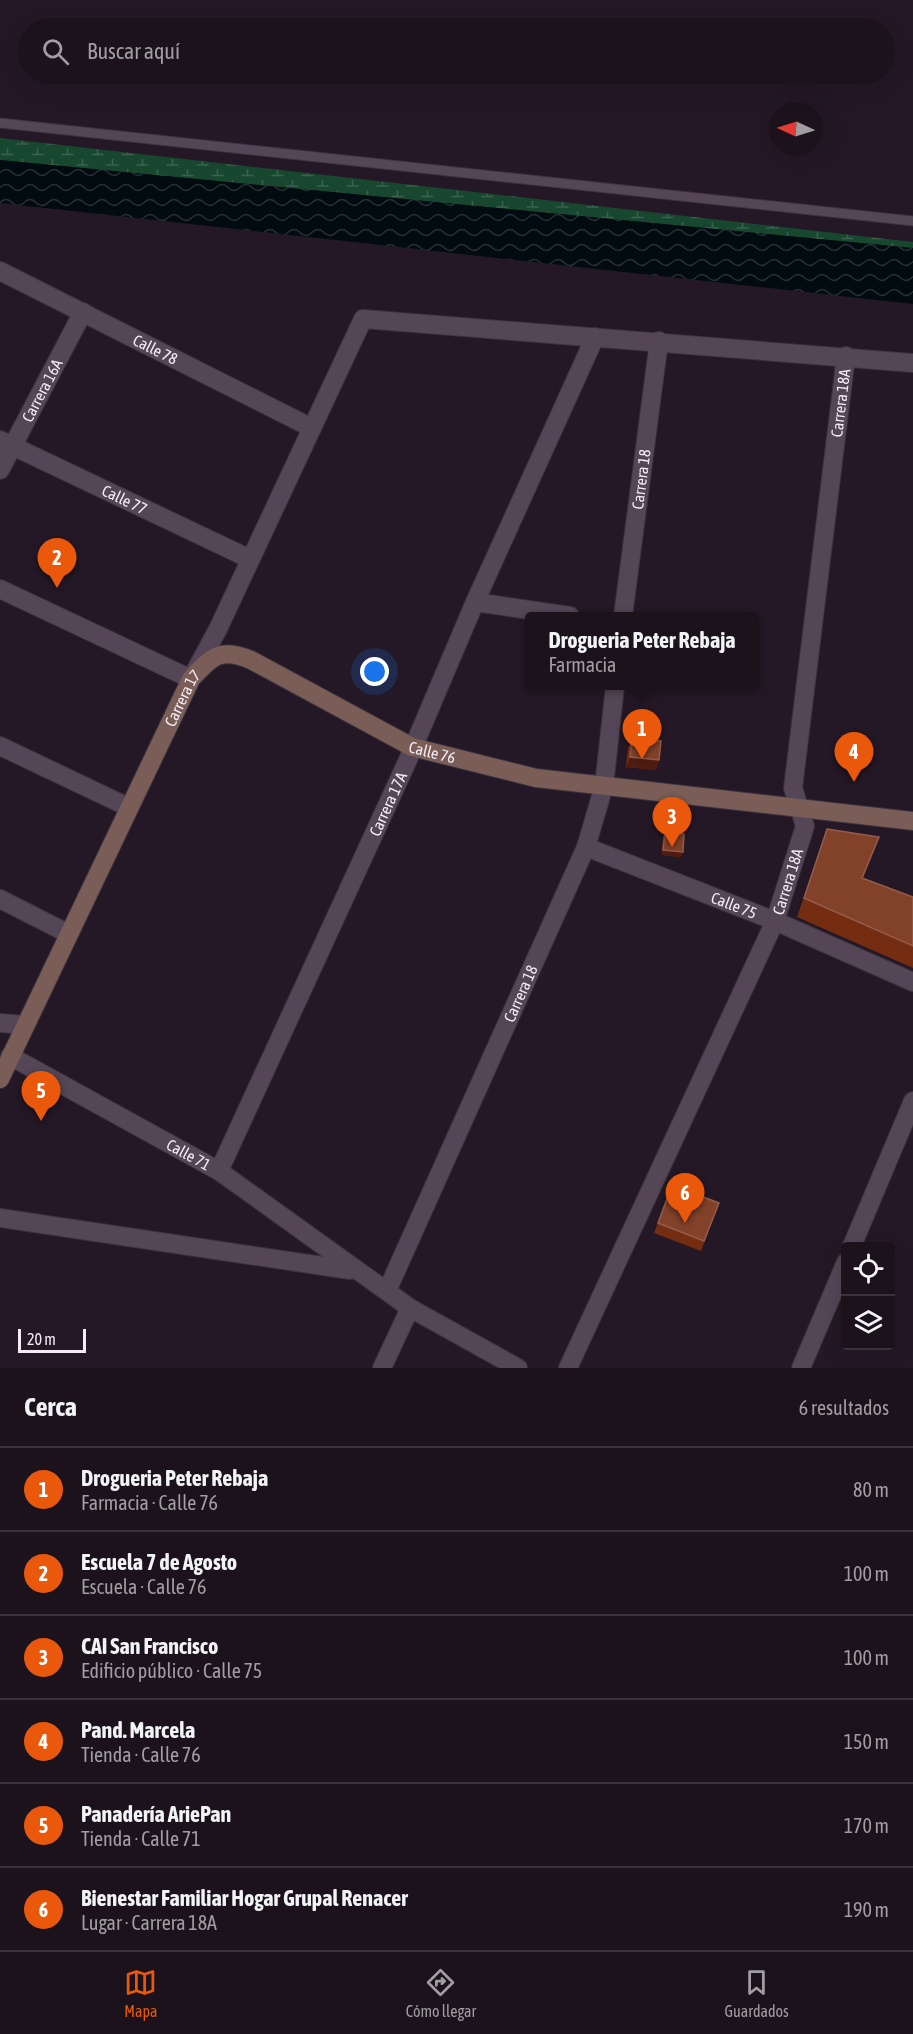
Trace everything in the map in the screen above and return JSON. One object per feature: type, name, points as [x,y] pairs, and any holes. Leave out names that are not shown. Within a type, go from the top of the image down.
[{"type":"main road","name":"Calle 76","points":[[191,679],[213,659],[233,653],[412,747],[536,778],[800,810],[913,821]]},
{"type":"main road","name":"Carrera 17","points":[[0,1079],[191,679]]},
{"type":"street","name":"Calle 78","points":[[0,271],[312,428]]},
{"type":"street","name":"Carrera 16A","points":[[0,470],[6,443],[83,312]]},
{"type":"street","name":"Carrera 17","points":[[191,679],[363,318],[595,337]]},
{"type":"street","points":[[595,337],[913,363]]},
{"type":"street","name":"Carrera 17A","points":[[219,1171],[595,337]]},
{"type":"street","name":"Carrera 18","points":[[623,612],[659,341]]},
{"type":"street","name":"Carrera 18A","points":[[568,1368],[775,921],[805,826],[793,788],[846,356]]},
{"type":"street","name":"Calle 77","points":[[6,443],[250,559]]},
{"type":"street","points":[[0,589],[191,679]]},
{"type":"street","points":[[475,602],[543,612]]},
{"type":"street","name":"Carrera 18","points":[[387,1291],[586,847],[604,786],[615,690]]},
{"type":"street","points":[[0,746],[128,807]]},
{"type":"street","name":"Calle 75","points":[[586,847],[775,921],[913,982]]},
{"type":"street","points":[[0,899],[69,934]]},
{"type":"street","points":[[0,1023],[25,1025]]},
{"type":"street","name":"Calle 71","points":[[10,1056],[219,1171],[410,1308],[518,1368]]},
{"type":"street","points":[[854,1242],[913,1101]]},
{"type":"street","name":"Calle 71","points":[[0,1218],[355,1270]]},
{"type":"street","points":[[801,1368],[841,1274]]},
{"type":"street","points":[[382,1368],[410,1308]]},
{"type":"lane","points":[[0,123],[913,221]]},
{"type":"green space","points":[[0,138],[913,242],[913,248],[0,160]]},
{"type":"water","points":[[0,160],[913,248],[913,304],[0,203]]},
{"type":"building","points":[[632,738],[661,741],[659,760],[630,757]]},
{"type":"building","points":[[827,829],[879,837],[862,878],[913,897],[913,946],[804,898]]},
{"type":"building","points":[[665,832],[684,834],[683,852],[663,850]]},
{"type":"building","points":[[672,1185],[719,1203],[704,1241],[658,1223]]},
{"type":"place","name":"Escuela 7 de Agosto","points":[[57,588]]},
{"type":"place","name":"Drogueria Peter Rebaja","points":[[642,759]]},
{"type":"place","name":"Pand. Marcela","points":[[854,782]]},
{"type":"place","name":"CAI San Francisco","points":[[672,847]]},
{"type":"place","name":"Panadería AriePan","points":[[41,1121]]},
{"type":"place","name":"Bienestar Familiar Hogar Grupal Renacer","points":[[685,1223]]}]
